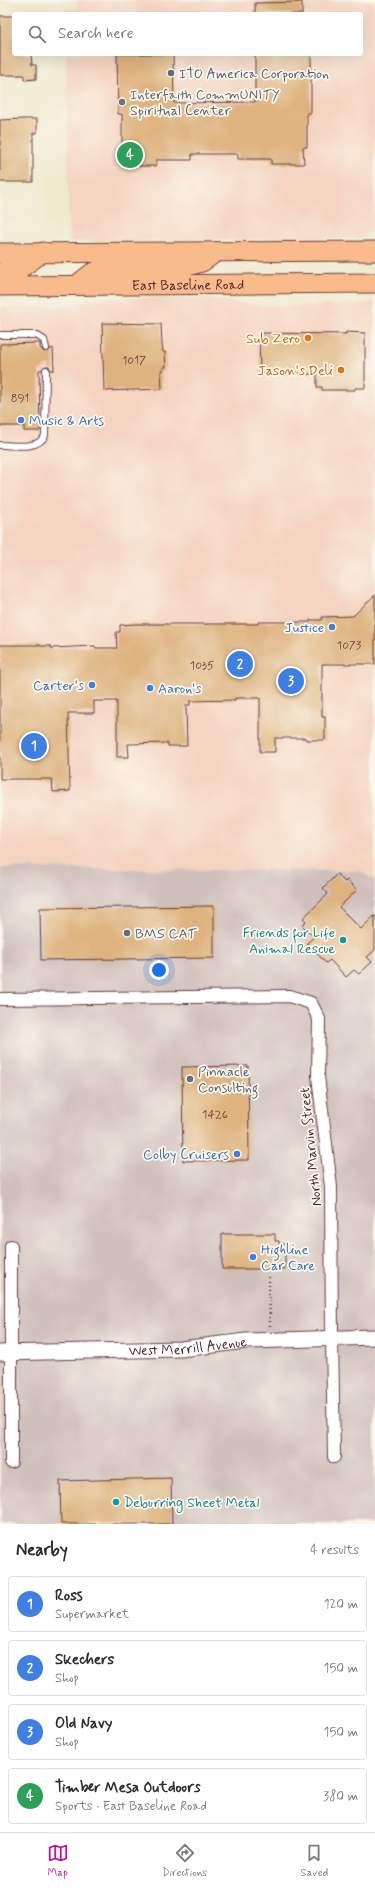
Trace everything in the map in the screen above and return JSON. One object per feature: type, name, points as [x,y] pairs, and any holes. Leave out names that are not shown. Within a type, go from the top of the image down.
[{"type":"main road","points":[[77,285],[92,273],[107,268],[185,267],[202,262],[218,251]]},
{"type":"main road","points":[[0,253],[375,251]]},
{"type":"main road","points":[[0,272],[18,270],[43,252]]},
{"type":"main road","name":"East Baseline Road","points":[[0,286],[375,283]]},
{"type":"street","name":"North Marvin Street","points":[[0,999],[289,996],[311,1003],[319,1019],[318,1076],[331,1187],[334,1457]]},
{"type":"street","points":[[11,1246],[6,1353],[11,1462]]},
{"type":"street","name":"West Merrill Avenue","points":[[6,1353],[181,1349],[246,1341],[332,1337],[375,1337]]},
{"type":"lane","points":[[0,335],[36,335],[44,340],[46,348]]},
{"type":"lane","points":[[0,445],[36,445],[42,441],[45,436],[46,370]]},
{"type":"path","points":[[269,1277],[270,1340]]},
{"type":"shaded area","points":[[77,0],[375,0],[374,229],[362,238],[69,242],[66,56],[363,56],[363,12],[65,12],[65,9],[77,9]]},
{"type":"shaded area","points":[[101,298],[206,298],[263,306],[356,305],[375,302],[375,881],[359,871],[0,868],[0,307],[54,307]]},
{"type":"shaded area","points":[[0,868],[360,871],[375,881],[375,1524],[0,1524]]},
{"type":"building","points":[[302,2],[302,12],[255,12],[255,3]]},
{"type":"building","points":[[0,16],[12,16],[12,56],[31,56],[32,65],[36,65],[36,79],[24,80],[24,75],[0,75]]},
{"type":"building","points":[[117,56],[173,56],[174,103],[255,102],[255,56],[311,56],[311,113],[307,113],[307,147],[303,147],[304,164],[271,164],[271,159],[238,159],[238,154],[192,154],[192,160],[156,160],[156,166],[126,166],[126,149],[122,149],[122,114],[118,114]]},
{"type":"building","points":[[37,119],[37,133],[33,133],[33,182],[0,182],[0,120]]},
{"type":"building","points":[[102,323],[161,324],[162,344],[163,352],[165,352],[166,367],[163,367],[163,371],[161,371],[162,389],[104,391]]},
{"type":"building","points":[[346,332],[365,333],[365,388],[355,388],[355,390],[322,390],[322,387],[317,387],[317,374],[260,374],[259,333],[346,334]]},
{"type":"building","points":[[40,343],[40,348],[44,352],[53,348],[54,370],[50,370],[49,366],[46,366],[39,370],[40,431],[24,431],[24,426],[0,426],[0,344]]},
{"type":"building","points":[[375,595],[375,664],[322,664],[322,717],[325,717],[325,740],[306,740],[306,738],[275,738],[275,752],[260,752],[260,698],[190,701],[190,705],[186,705],[187,746],[168,746],[168,743],[128,744],[129,757],[117,757],[117,701],[94,701],[94,713],[68,713],[70,791],[53,792],[52,779],[0,779],[0,645],[40,645],[51,646],[51,648],[95,646],[95,648],[117,648],[116,632],[120,632],[120,625],[310,622],[310,620],[322,620],[322,617],[353,616]]},
{"type":"building","name":"Friends for Life Animal Rescue","points":[[337,874],[345,882],[347,880],[357,890],[339,907],[361,929],[375,915],[375,950],[367,957],[372,962],[359,974],[354,970],[346,977],[330,960],[326,963],[307,943],[314,937],[302,925],[306,921],[303,918],[328,894],[323,888]]},
{"type":"building","name":"BMS CAT","points":[[214,906],[214,958],[41,960],[40,908]]},
{"type":"building","points":[[248,1066],[249,1160],[183,1161],[182,1067]]},
{"type":"building","name":"Highline Car Care","points":[[222,1234],[275,1234],[275,1241],[279,1241],[279,1244],[285,1244],[285,1269],[222,1269]]},
{"type":"building","name":"Deburring Sheet Metal","points":[[171,1478],[172,1524],[61,1524],[60,1481]]},
{"type":"place","name":"ITO America Corporation","points":[[171,73]]},
{"type":"place","name":"Interfaith CommUNITY Spiritual Center","points":[[122,102]]},
{"type":"place","name":"Timber Mesa Outdoors","points":[[130,155]]},
{"type":"place","name":"Sub Zero","points":[[308,338]]},
{"type":"place","name":"Jason's Deli","points":[[341,370]]},
{"type":"place","name":"Music & Arts","points":[[21,420]]},
{"type":"place","name":"Justice","points":[[332,627]]},
{"type":"place","name":"Skechers","points":[[240,664]]},
{"type":"place","name":"Old Navy","points":[[291,681]]},
{"type":"place","name":"Carter's","points":[[92,685]]},
{"type":"place","name":"Aaron's","points":[[150,688]]},
{"type":"place","name":"Ross","points":[[34,746]]},
{"type":"place","name":"BMS CAT","points":[[127,933]]},
{"type":"place","name":"Friends for Life Animal Rescue","points":[[343,940]]},
{"type":"place","name":"Pinnacle Consulting","points":[[190,1079]]},
{"type":"place","name":"Colby Cruisers","points":[[237,1154]]},
{"type":"place","name":"Highline Car Care","points":[[253,1257]]},
{"type":"place","name":"Deburring Sheet Metal","points":[[116,1502]]}]
